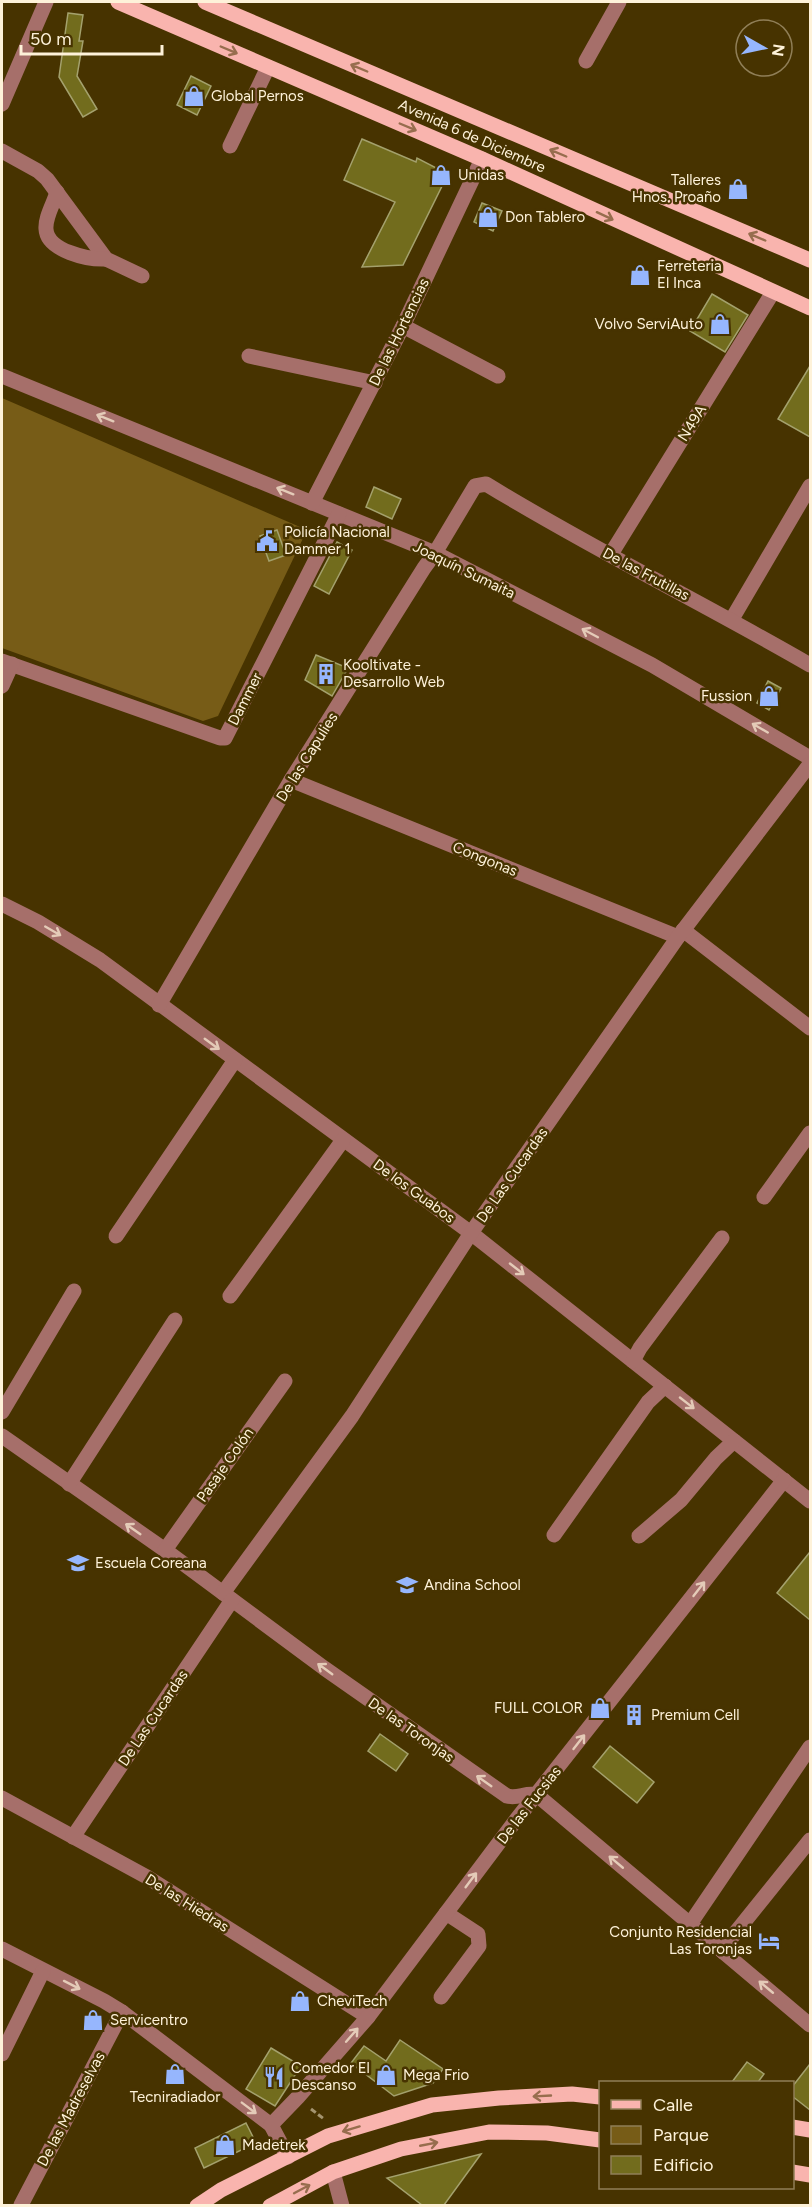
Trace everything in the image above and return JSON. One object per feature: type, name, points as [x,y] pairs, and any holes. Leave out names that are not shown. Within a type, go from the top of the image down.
[{"type":"main road","name":"Avenida 6 de Diciembre","points":[[117,2],[482,159],[810,308]]},
{"type":"main road","name":"Avenida 6 de Diciembre","points":[[205,2],[810,261]]},
{"type":"main road","points":[[196,2205],[328,2136],[432,2105],[572,2094],[599,2097]]},
{"type":"main road","points":[[794,2127],[810,2130]]},
{"type":"main road","points":[[270,2205],[333,2172],[401,2149],[489,2132],[547,2133],[599,2140]]},
{"type":"main road","points":[[794,2172],[810,2175]]},
{"type":"street","points":[[2,104],[46,2]]},
{"type":"street","points":[[586,61],[619,2]]},
{"type":"street","points":[[230,146],[268,67]]},
{"type":"street","points":[[2,151],[38,171],[57,192],[106,259]]},
{"type":"street","name":"De las Hortencias","points":[[312,502],[375,383],[482,159]]},
{"type":"street","points":[[57,192],[47,223],[47,235],[58,247],[92,259],[106,259],[142,276]]},
{"type":"street","name":"N49A","points":[[611,554],[773,292]]},
{"type":"street","points":[[403,326],[498,376]]},
{"type":"street","points":[[249,356],[375,383]]},
{"type":"street","name":"Joaquín Sumaita","points":[[2,376],[435,553],[652,665],[810,758]]},
{"type":"street","name":"De las Frutillas","points":[[481,484],[486,484],[575,537],[732,619],[810,665]]},
{"type":"street","name":"De las Capulies","points":[[159,1005],[291,780],[475,486],[481,484]]},
{"type":"street","points":[[732,619],[810,486]]},
{"type":"street","name":"Dammer","points":[[7,662],[219,738],[225,738],[339,514]]},
{"type":"street","points":[[2,686],[7,662]]},
{"type":"street","name":"De Las Cucardas","points":[[74,1837],[228,1596],[352,1416],[471,1233],[680,934],[810,764]]},
{"type":"street","name":"Congonas","points":[[291,780],[680,934],[810,1028]]},
{"type":"street","name":"De los Guabos","points":[[2,904],[38,922],[91,954],[471,1233],[810,1501]]},
{"type":"street","points":[[116,1236],[236,1060]]},
{"type":"street","points":[[764,1197],[810,1133]]},
{"type":"street","points":[[230,1296],[343,1140]]},
{"type":"street","points":[[633,1360],[639,1348],[722,1238]]},
{"type":"street","points":[[2,1412],[74,1291]]},
{"type":"street","points":[[69,1484],[175,1320]]},
{"type":"street","name":"Pasaje Colón","points":[[165,1550],[285,1381]]},
{"type":"street","points":[[554,1535],[648,1402],[665,1386]]},
{"type":"street","name":"De las Toronjas","points":[[2,1436],[165,1550],[324,1668],[507,1796],[537,1795]]},
{"type":"street","points":[[639,1536],[681,1500],[716,1458],[734,1441]]},
{"type":"street","name":"De las Fucsias","points":[[271,2125],[368,2017],[537,1795],[784,1480]]},
{"type":"street","points":[[690,1924],[810,1747]]},
{"type":"street","points":[[537,1795],[810,2025]]},
{"type":"street","name":"De las Hiedras","points":[[2,1798],[147,1877],[368,2017]]},
{"type":"street","points":[[723,1952],[732,1937],[810,1840]]},
{"type":"street","points":[[441,1997],[479,1946],[480,1939],[477,1934],[447,1913]]},
{"type":"street","points":[[2,1949],[122,2012],[271,2125],[288,2157]]},
{"type":"street","points":[[2,2054],[43,1971]]},
{"type":"street","name":"De las Madreselvas","points":[[21,2205],[122,2012]]},
{"type":"street","points":[[333,2172],[342,2205]]},
{"type":"path","points":[[298,2097],[322,2119],[332,2117]]},
{"type":"green space","points":[[2,398],[307,530],[218,716],[203,721],[2,648]]},
{"type":"building","points":[[68,13],[83,15],[79,41],[83,41],[77,76],[97,109],[83,117],[59,77]]},
{"type":"building","name":"Global Pernos","points":[[191,76],[211,86],[197,115],[177,105]]},
{"type":"building","points":[[362,139],[416,162],[417,158],[448,174],[403,265],[362,267],[395,202],[344,180]]},
{"type":"building","name":"Don Tablero","points":[[482,203],[502,211],[493,231],[474,222]]},
{"type":"building","name":"Volvo ServiAuto","points":[[712,294],[748,315],[725,352],[690,331]]},
{"type":"building","points":[[810,366],[810,437],[778,419]]},
{"type":"building","points":[[374,487],[401,499],[392,519],[366,507]]},
{"type":"building","name":"Policía Nacional Dammer 1","points":[[277,530],[286,555],[269,561],[260,536]]},
{"type":"building","points":[[337,542],[352,550],[329,594],[314,586]]},
{"type":"building","name":"Kooltivate - Desarrollo Web","points":[[316,655],[348,668],[332,696],[305,680]]},
{"type":"building","name":"Fussion","points":[[768,681],[781,688],[769,710],[757,703]]},
{"type":"building","points":[[810,1552],[810,1620],[777,1593]]},
{"type":"building","points":[[380,1734],[408,1754],[396,1771],[368,1751]]},
{"type":"building","points":[[610,1746],[654,1782],[637,1803],[593,1767]]},
{"type":"building","points":[[400,2040],[443,2069],[433,2083],[394,2096],[351,2063],[364,2046],[386,2061]]},
{"type":"building","name":"Comedor El Descanso","points":[[271,2048],[301,2066],[275,2106],[246,2089]]},
{"type":"building","points":[[747,2062],[764,2074],[759,2081],[733,2081]]},
{"type":"building","points":[[810,2064],[810,2110],[794,2098],[794,2084]]},
{"type":"building","name":"Madetrek","points":[[246,2123],[256,2143],[204,2168],[195,2148]]},
{"type":"building","points":[[481,2154],[444,2205],[422,2205],[387,2178]]},
{"type":"place","name":"Global Pernos","points":[[194,96]]},
{"type":"place","name":"Unidas","points":[[441,175]]},
{"type":"place","name":"Talleres Hnos. Proaño","points":[[738,189]]},
{"type":"place","name":"Don Tablero","points":[[488,217]]},
{"type":"place","name":"Ferreteria El Inca","points":[[640,275]]},
{"type":"place","name":"Volvo ServiAuto","points":[[720,324]]},
{"type":"place","name":"Policía Nacional Dammer 1","points":[[267,541]]},
{"type":"place","name":"Kooltivate - Desarrollo Web","points":[[326,674]]},
{"type":"place","name":"Fussion","points":[[769,696]]},
{"type":"place","name":"Escuela Coreana","points":[[78,1563]]},
{"type":"place","name":"Andina School","points":[[407,1585]]},
{"type":"place","name":"FULL COLOR","points":[[600,1708]]},
{"type":"place","name":"Premium Cell","points":[[634,1715]]},
{"type":"place","name":"Conjunto Residencial Las Toronjas","points":[[769,1941]]},
{"type":"place","name":"CheviTech","points":[[300,2001]]},
{"type":"place","name":"Servicentro","points":[[93,2020]]},
{"type":"place","name":"Tecniradiador","points":[[175,2074]]},
{"type":"place","name":"Mega Frio","points":[[386,2075]]},
{"type":"place","name":"Comedor El Descanso","points":[[274,2077]]},
{"type":"place","name":"Madetrek","points":[[225,2145]]}]
